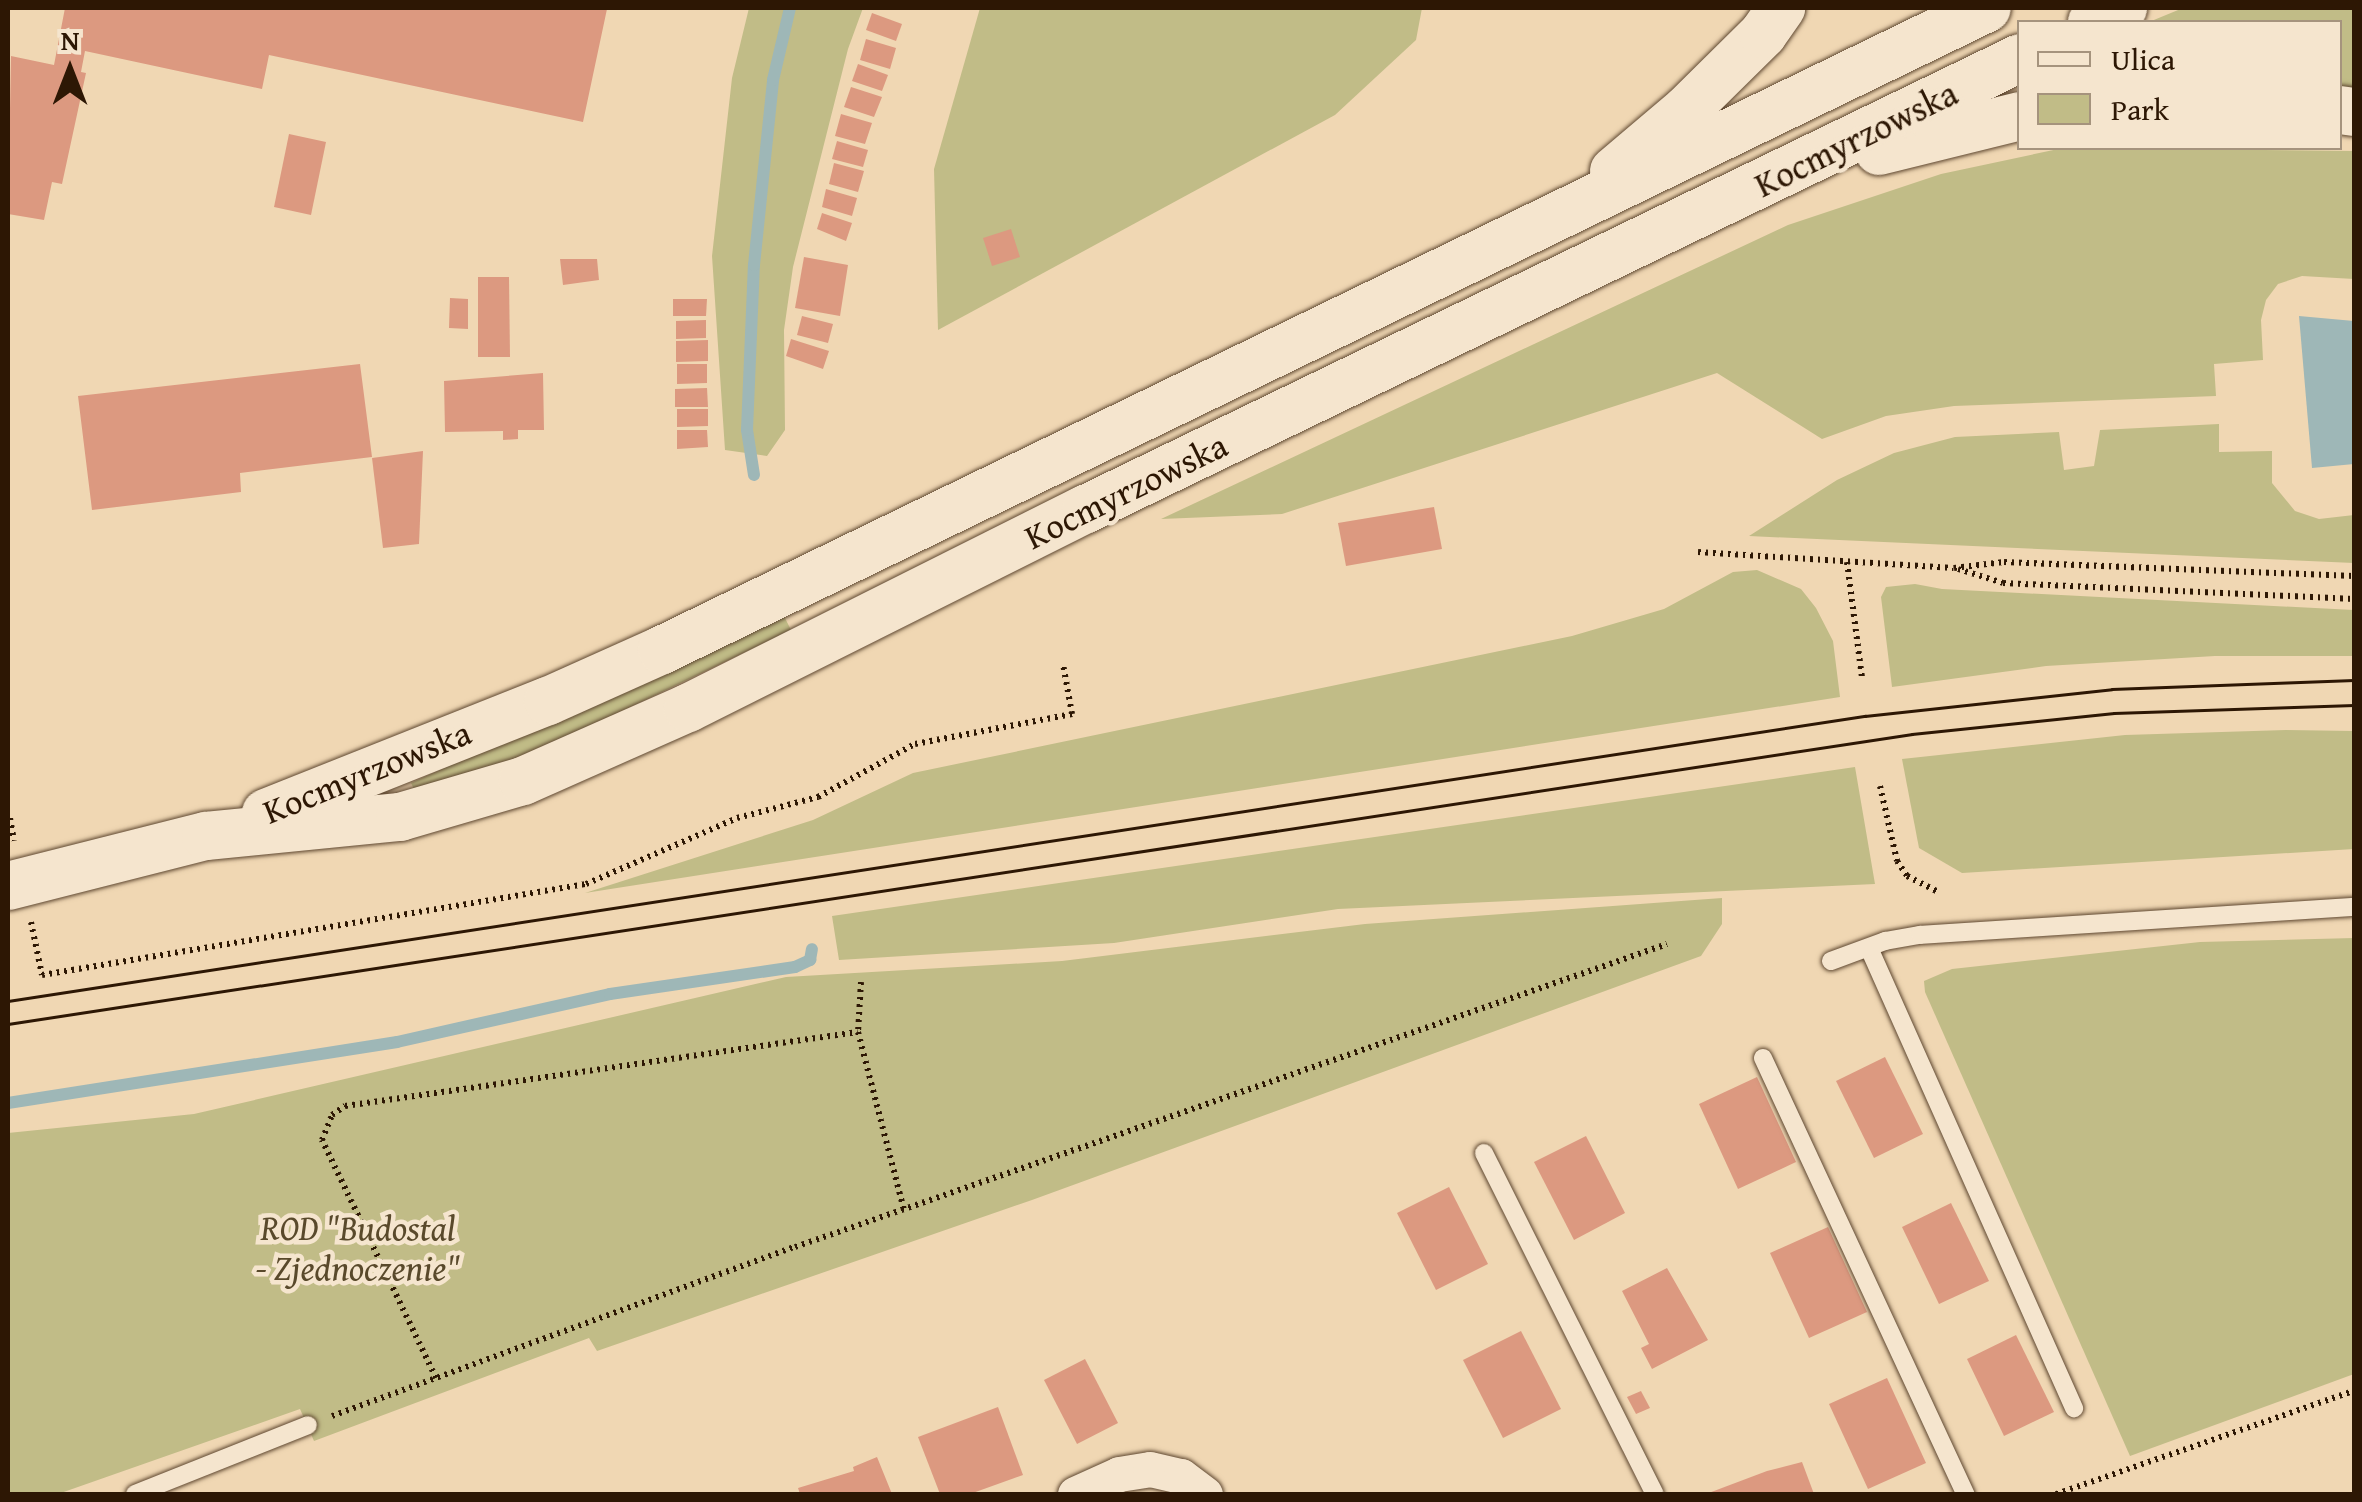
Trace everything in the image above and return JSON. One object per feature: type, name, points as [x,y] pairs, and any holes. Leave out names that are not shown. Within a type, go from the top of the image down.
[{"type":"main road","points":[[1558,218],[1686,110],[1763,34],[1781,8]]},
{"type":"main road","name":"Kocmyrzowska","points":[[15,884],[206,836],[548,701],[662,650],[1987,8]]},
{"type":"main road","points":[[2096,20],[2123,8]]},
{"type":"main road","name":"Kocmyrzowska","points":[[206,836],[400,817],[523,781],[688,708],[1086,509],[2017,59]]},
{"type":"main road","points":[[1765,184],[2017,117]]},
{"type":"street","points":[[1075,1494],[1118,1474],[1150,1470],[1181,1476],[1205,1494]]},
{"type":"lane","points":[[1831,961],[1920,935],[2354,907]]},
{"type":"lane","points":[[1869,948],[2074,1408]]},
{"type":"lane","points":[[1764,1058],[1965,1494]]},
{"type":"lane","points":[[1484,1154],[1655,1494]]},
{"type":"lane","points":[[135,1494],[308,1425]]},
{"type":"path","points":[[1698,552],[1954,568],[2004,562],[2354,576]]},
{"type":"path","points":[[1847,562],[1862,677]]},
{"type":"path","points":[[1954,568],[2003,582],[2354,600]]},
{"type":"path","points":[[10,818],[15,884],[42,976],[586,884],[737,818],[818,797],[915,744],[1072,714],[1062,664]]},
{"type":"path","points":[[1880,786],[1897,860],[1907,876],[1936,891]]},
{"type":"path","points":[[308,1425],[904,1210],[1667,944]]},
{"type":"path","points":[[861,982],[858,1032],[904,1210]]},
{"type":"path","points":[[436,1378],[322,1140],[332,1115],[345,1106],[858,1032]]},
{"type":"path","points":[[2056,1494],[2354,1391]]},
{"type":"green space","points":[[749,8],[863,8],[848,49],[793,267],[784,330],[785,430],[767,456],[725,450],[712,256],[732,78]]},
{"type":"green space","points":[[980,8],[1422,8],[1416,40],[1335,115],[938,330],[934,169]]},
{"type":"green space","points":[[2183,8],[2354,8],[2354,90],[2342,87],[2342,20],[2154,20]]},
{"type":"green space","points":[[2054,150],[2354,151],[2354,279],[2302,276],[2278,284],[2266,300],[2261,320],[2263,360],[2214,364],[2216,396],[1954,406],[1886,416],[1822,439],[1717,373],[1282,514],[1161,519],[1788,225],[1941,174]]},
{"type":"green space","points":[[2219,424],[2219,452],[2272,451],[2272,483],[2295,511],[2319,519],[2354,515],[2354,563],[1749,536],[1837,480],[1894,453],[1955,437],[2059,432],[2064,470],[2094,466],[2100,430]]},
{"type":"green space","points":[[1757,570],[1801,589],[1816,608],[1833,641],[1840,697],[585,893],[813,820],[913,773],[1572,636],[1664,609],[1733,572]]},
{"type":"green space","points":[[1915,584],[1942,589],[2354,610],[2354,656],[2215,656],[2046,666],[1892,687],[1881,597],[1886,587]]},
{"type":"green space","points":[[783,614],[791,630],[516,762],[415,791],[411,783]]},
{"type":"green space","points":[[2354,731],[2354,849],[1962,873],[1919,848],[1902,759],[2125,735]]},
{"type":"green space","points":[[1855,767],[1875,884],[1338,909],[1114,943],[839,960],[832,916]]},
{"type":"green space","name":"ROD \"Budostal - Zjednoczenie\"","points":[[1722,898],[1722,924],[1701,956],[1032,1200],[597,1351],[589,1338],[314,1441],[300,1409],[58,1494],[8,1494],[8,1133],[194,1114],[786,977],[1062,961],[1365,924]]},
{"type":"green space","points":[[2354,938],[2354,1374],[2130,1456],[1925,992],[1924,981],[1952,969],[2200,942]]},
{"type":"water","points":[[2299,316],[2354,321],[2354,464],[2312,468]]},
{"type":"building","points":[[65,8],[607,9],[583,122],[269,55],[262,89],[85,51],[81,72],[86,73],[62,184],[52,182],[44,220],[8,214],[11,56],[54,65]]},
{"type":"building","points":[[872,13],[902,24],[896,41],[866,30]]},
{"type":"building","points":[[866,39],[896,48],[890,69],[860,60]]},
{"type":"building","points":[[858,64],[888,75],[882,91],[852,81]]},
{"type":"building","points":[[851,87],[882,97],[874,117],[844,107]]},
{"type":"building","points":[[841,114],[872,123],[865,144],[835,136]]},
{"type":"building","points":[[289,134],[326,142],[311,215],[274,207]]},
{"type":"building","points":[[837,141],[868,150],[863,167],[832,159]]},
{"type":"building","points":[[834,163],[864,171],[858,192],[829,184]]},
{"type":"building","points":[[826,189],[857,198],[852,216],[822,207]]},
{"type":"building","points":[[822,213],[852,223],[846,241],[817,229]]},
{"type":"building","points":[[1011,229],[1020,257],[992,266],[983,238]]},
{"type":"building","points":[[804,257],[848,265],[840,316],[795,308]]},
{"type":"building","points":[[560,259],[597,259],[599,280],[563,285]]},
{"type":"building","points":[[478,277],[509,277],[510,357],[478,357]]},
{"type":"building","points":[[450,298],[468,299],[468,329],[449,328]]},
{"type":"building","points":[[673,299],[707,299],[706,316],[673,316]]},
{"type":"building","points":[[802,316],[833,324],[828,343],[797,335]]},
{"type":"building","points":[[706,320],[706,338],[676,339],[676,321]]},
{"type":"building","points":[[791,339],[829,351],[823,369],[786,356]]},
{"type":"building","points":[[708,340],[708,361],[676,362],[676,341]]},
{"type":"building","points":[[360,364],[372,457],[240,473],[241,492],[92,510],[78,396]]},
{"type":"building","points":[[677,364],[707,364],[707,383],[677,384]]},
{"type":"building","points":[[543,373],[544,430],[518,430],[518,439],[503,440],[503,431],[445,432],[444,381]]},
{"type":"building","points":[[707,388],[708,407],[675,407],[675,389]]},
{"type":"building","points":[[677,409],[708,409],[708,426],[677,427]]},
{"type":"building","points":[[677,430],[707,430],[708,447],[677,449]]},
{"type":"building","points":[[423,451],[419,544],[383,548],[372,458]]},
{"type":"building","points":[[1434,507],[1442,549],[1346,566],[1338,523]]},
{"type":"building","points":[[1885,1057],[1923,1134],[1874,1158],[1836,1081]]},
{"type":"building","points":[[1757,1077],[1796,1162],[1738,1189],[1699,1104]]},
{"type":"building","points":[[1586,1136],[1625,1213],[1574,1240],[1534,1162]]},
{"type":"building","points":[[1449,1187],[1488,1264],[1436,1290],[1397,1213]]},
{"type":"building","points":[[1951,1203],[1989,1281],[1939,1304],[1902,1227]]},
{"type":"building","points":[[1828,1227],[1867,1312],[1809,1338],[1770,1253]]},
{"type":"building","points":[[1667,1268],[1708,1340],[1652,1369],[1641,1348],[1649,1344],[1622,1291]]},
{"type":"building","points":[[1521,1331],[1561,1409],[1503,1438],[1463,1360]]},
{"type":"building","points":[[2016,1335],[2054,1412],[2004,1436],[1967,1359]]},
{"type":"building","points":[[1085,1359],[1118,1423],[1077,1444],[1044,1380]]},
{"type":"building","points":[[1887,1378],[1926,1463],[1868,1489],[1829,1404]]},
{"type":"building","points":[[1641,1391],[1650,1408],[1636,1414],[1627,1397]]},
{"type":"building","points":[[998,1407],[1023,1475],[970,1494],[940,1494],[918,1437]]},
{"type":"building","points":[[877,1457],[892,1494],[800,1494],[798,1488],[854,1471],[853,1467]]},
{"type":"building","points":[[1802,1462],[1814,1494],[1706,1494],[1767,1471]]},
{"type":"waterway","points":[[754,475],[747,430],[754,265],[773,80],[790,8]]},
{"type":"waterway","points":[[8,1103],[397,1042],[610,994],[795,967],[810,960],[812,949]]},
{"type":"tram line","points":[[8,1001],[1865,716],[2112,689],[2354,680]]},
{"type":"tram line","points":[[8,1024],[1912,734],[2114,713],[2354,705]]}]
